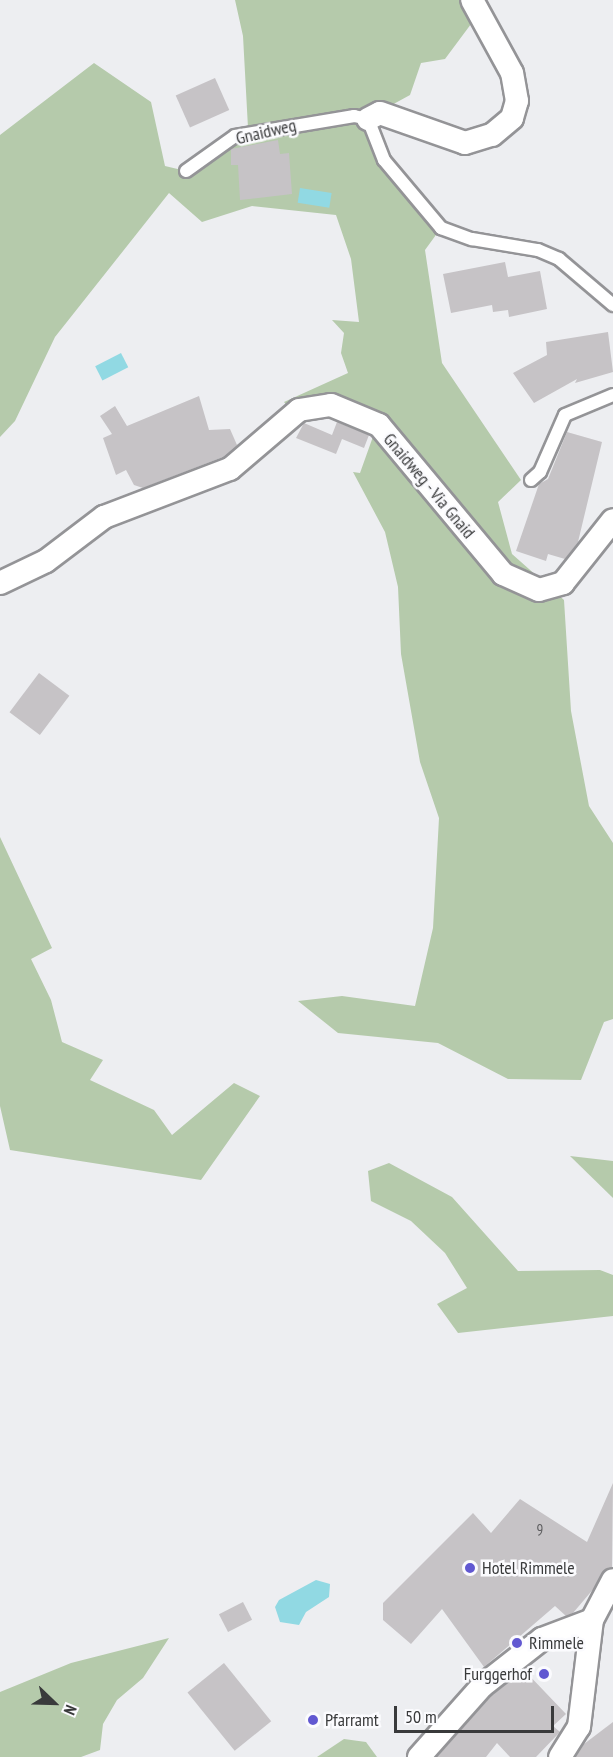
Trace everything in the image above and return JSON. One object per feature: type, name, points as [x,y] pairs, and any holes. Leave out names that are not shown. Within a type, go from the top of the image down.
[{"type":"street","points":[[361,118],[380,113],[465,143],[492,135],[512,118],[517,101],[512,73],[472,0]]},
{"type":"street","name":"Gnaidweg - Via Gnaid","points":[[0,583],[46,561],[104,517],[230,469],[299,410],[331,405],[379,425],[503,574],[539,590],[563,583],[613,519]]},
{"type":"street","points":[[560,1757],[579,1726],[592,1620],[613,1580]]},
{"type":"street","points":[[419,1757],[482,1686],[542,1639],[592,1620]]},
{"type":"lane","name":"Gnaidweg","points":[[186,171],[235,136],[361,118]]},
{"type":"lane","points":[[361,118],[384,160],[441,228],[472,239],[538,249],[573,269],[613,305]]},
{"type":"lane","points":[[531,480],[540,472],[565,415],[613,395]]},
{"type":"green space","points":[[235,0],[463,0],[474,20],[445,59],[421,63],[410,95],[368,118],[248,128],[243,36]]},
{"type":"green space","points":[[94,63],[151,102],[165,166],[186,171],[235,136],[368,119],[372,138],[441,228],[425,250],[442,363],[521,480],[498,502],[512,554],[564,600],[571,711],[589,806],[613,843],[613,1019],[604,1022],[581,1080],[508,1079],[438,1043],[338,1033],[298,1001],[342,996],[415,1006],[433,928],[439,818],[420,762],[401,654],[398,587],[385,532],[353,472],[360,473],[375,431],[365,416],[294,414],[284,402],[348,373],[341,353],[344,333],[332,320],[359,322],[351,259],[336,215],[252,206],[202,222],[169,193],[55,337],[15,421],[0,437],[0,135]]},
{"type":"green space","points":[[0,837],[52,948],[31,959],[51,1000],[62,1042],[103,1060],[90,1080],[154,1110],[172,1135],[234,1083],[260,1096],[201,1180],[10,1150],[0,1106]]},
{"type":"green space","points":[[570,1156],[613,1161],[613,1198]]},
{"type":"green space","points":[[389,1163],[452,1197],[518,1271],[600,1270],[613,1275],[613,1316],[458,1333],[437,1304],[467,1288],[445,1253],[411,1221],[371,1201],[368,1171]]},
{"type":"green space","points":[[169,1638],[143,1678],[117,1700],[103,1724],[100,1750],[81,1757],[0,1757],[0,1692],[71,1663]]},
{"type":"green space","points":[[344,1739],[366,1742],[377,1757],[317,1757]]},
{"type":"water","points":[[300,188],[332,193],[329,208],[298,203]]},
{"type":"water","points":[[121,353],[128,367],[102,380],[95,366]]},
{"type":"water","points":[[316,1580],[330,1584],[329,1597],[306,1612],[299,1625],[280,1622],[275,1607],[279,1600]]},
{"type":"building","points":[[215,78],[229,110],[190,127],[176,95]]},
{"type":"building","points":[[278,140],[280,154],[289,153],[292,194],[240,200],[238,165],[231,165],[231,149]]},
{"type":"building","points":[[505,262],[508,277],[540,271],[547,309],[509,317],[508,310],[493,312],[492,305],[451,313],[443,274]]},
{"type":"building","points":[[608,332],[613,372],[575,383],[577,379],[534,403],[513,373],[547,355],[546,342]]},
{"type":"building","points":[[199,396],[209,430],[230,429],[237,445],[223,457],[143,488],[134,485],[126,470],[116,475],[103,438],[112,434],[100,416],[115,406],[127,426]]},
{"type":"building","points":[[337,422],[369,435],[364,448],[342,439],[336,454],[296,438],[304,423],[332,435]]},
{"type":"building","points":[[567,432],[602,442],[578,542],[565,559],[548,554],[546,561],[516,551],[539,484],[548,479]]},
{"type":"building","points":[[39,673],[69,696],[40,735],[10,712]]},
{"type":"building","points":[[613,1483],[612,1567],[573,1613],[566,1616],[555,1606],[484,1667],[442,1609],[411,1644],[383,1620],[383,1603],[473,1513],[491,1533],[520,1499],[587,1542]]},
{"type":"building","points":[[243,1602],[252,1620],[228,1632],[219,1614]]},
{"type":"building","points":[[224,1663],[271,1721],[235,1751],[187,1693]]},
{"type":"building","points":[[524,1670],[566,1714],[553,1726],[560,1732],[536,1757],[510,1757],[497,1743],[486,1757],[437,1757],[491,1696]]},
{"type":"building","points":[[613,1722],[613,1757],[576,1757],[584,1744]]},
{"type":"place","name":"Hotel Rimmele","points":[[470,1568]]},
{"type":"place","name":"Rimmele","points":[[517,1643]]},
{"type":"place","name":"Furggerhof","points":[[544,1674]]},
{"type":"place","name":"Pfarramt","points":[[313,1720]]}]
